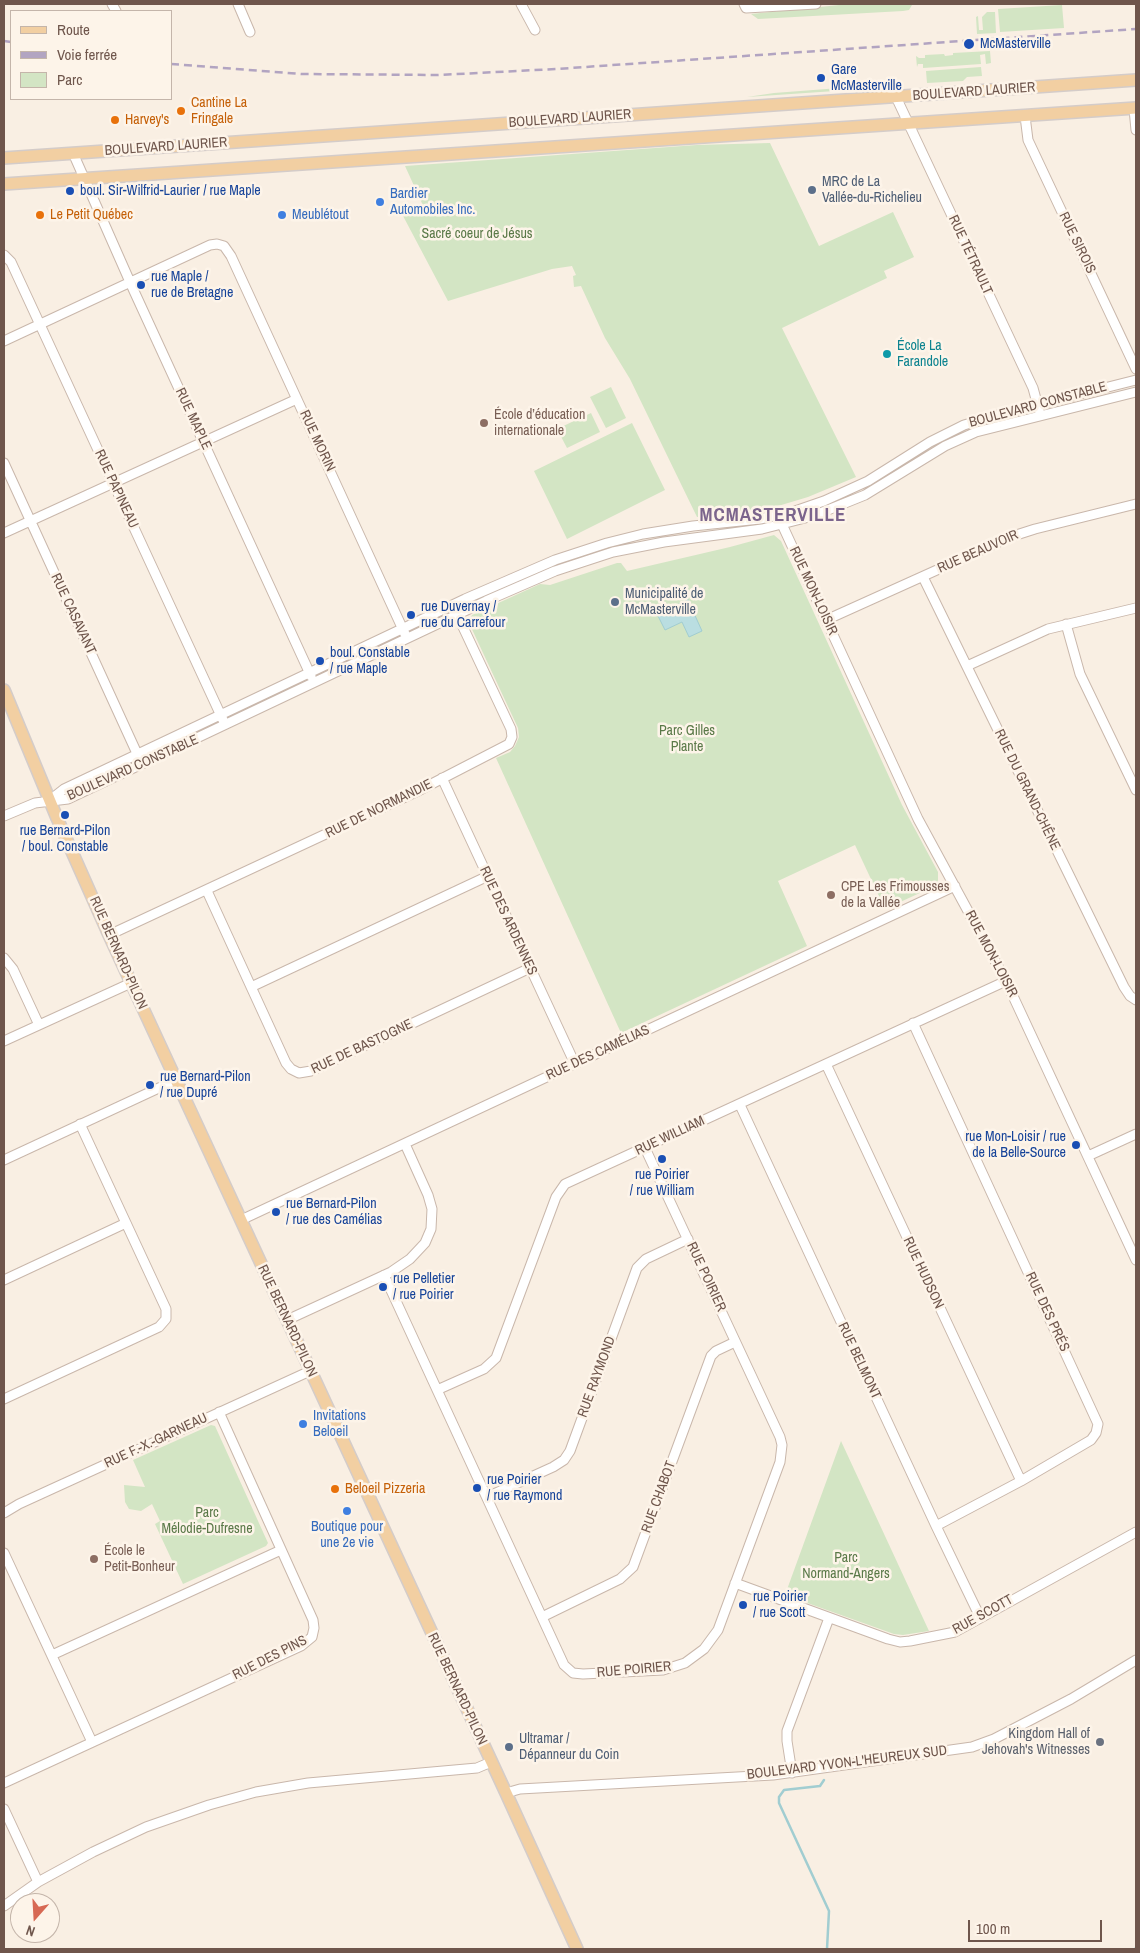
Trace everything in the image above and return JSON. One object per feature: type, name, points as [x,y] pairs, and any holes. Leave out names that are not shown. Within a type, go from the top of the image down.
[{"type":"main road","name":"BOULEVARD LAURIER","points":[[4,158],[1136,80]]},
{"type":"main road","name":"BOULEVARD LAURIER","points":[[4,184],[1135,109]]},
{"type":"main road","name":"RUE BERNARD-PILON","points":[[4,690],[8,711],[109,935],[577,1949]]},
{"type":"street","points":[[238,4],[250,32]]},
{"type":"street","points":[[521,4],[535,30]]},
{"type":"street","points":[[745,6],[816,4]]},
{"type":"street","name":"RUE TÉTRAULT","points":[[896,97],[1033,388],[1040,415]]},
{"type":"street","points":[[1135,109],[1136,130]]},
{"type":"street","name":"RUE SIROIS","points":[[1024,116],[1028,140],[1136,369]]},
{"type":"street","name":"RUE MAPLE","points":[[73,153],[83,179],[314,684]]},
{"type":"street","name":"RUE MORIN","points":[[130,282],[210,245],[222,245],[228,250],[408,640]]},
{"type":"street","name":"RUE PAPINEAU","points":[[4,255],[10,262],[226,725]]},
{"type":"street","points":[[4,341],[130,282]]},
{"type":"street","name":"BOULEVARD CONSTABLE","points":[[50,801],[64,789],[539,566],[607,543],[644,534],[778,515],[824,501],[868,481],[930,442],[964,425],[1038,404],[1136,380]]},
{"type":"street","name":"BOULEVARD CONSTABLE","points":[[50,801],[68,799],[458,615],[543,576],[572,565],[613,552],[694,537],[745,532],[782,525],[813,516],[865,494],[960,438],[987,428],[1136,392]]},
{"type":"street","points":[[4,533],[297,399]]},
{"type":"street","name":"RUE CASAVANT","points":[[4,463],[143,764]]},
{"type":"street","name":"RUE BEAUVOIR","points":[[826,620],[1018,534],[1136,504]]},
{"type":"street","name":"RUE MON-LOISIR","points":[[778,515],[914,810],[1006,981],[1136,1260]]},
{"type":"street","points":[[693,526],[694,537]]},
{"type":"street","points":[[539,566],[543,576]]},
{"type":"street","name":"RUE DU GRAND-CHÊNE","points":[[923,577],[1124,987],[1136,1000]]},
{"type":"street","name":"RUE DE NORMANDIE","points":[[109,935],[399,801],[509,744],[512,737],[511,729],[453,605]]},
{"type":"street","points":[[967,666],[1034,634],[1066,624],[1136,608]]},
{"type":"street","points":[[1066,624],[1080,674],[1136,790]]},
{"type":"street","name":"RUE DES ARDENNES","points":[[442,778],[575,1064]]},
{"type":"street","points":[[4,816],[36,803],[50,801]]},
{"type":"street","points":[[251,987],[488,876]]},
{"type":"street","name":"RUE DES CAMÉLIAS","points":[[241,1220],[955,886]]},
{"type":"street","name":"RUE DE BASTOGNE","points":[[206,891],[286,1063],[294,1071],[304,1073],[530,968]]},
{"type":"street","points":[[4,958],[13,970],[39,1025]]},
{"type":"street","name":"RUE WILLIAM","points":[[437,1390],[487,1367],[496,1358],[560,1189],[568,1183],[1006,981]]},
{"type":"street","points":[[4,1041],[131,983]]},
{"type":"street","name":"RUE DES PRÉS","points":[[913,1023],[1097,1421],[1097,1430],[1091,1440],[1021,1481],[936,1526]]},
{"type":"street","name":"RUE HUDSON","points":[[826,1064],[1021,1481]]},
{"type":"street","points":[[4,1160],[176,1080]]},
{"type":"street","name":"RUE BELMONT","points":[[740,1104],[980,1617]]},
{"type":"street","points":[[4,1399],[159,1327],[165,1322],[167,1312],[80,1124]]},
{"type":"street","points":[[1088,1156],[1136,1134]]},
{"type":"street","points":[[287,1320],[384,1275],[404,1263],[419,1250],[428,1238],[433,1214],[430,1199],[405,1144]]},
{"type":"street","name":"RUE POIRIER","points":[[384,1275],[564,1666],[573,1673],[583,1674],[669,1669],[690,1660],[708,1645],[718,1630],[780,1462],[782,1449],[780,1437],[645,1148]]},
{"type":"street","points":[[4,1280],[126,1223]]},
{"type":"street","name":"RUE RAYMOND","points":[[487,1498],[564,1460],[570,1450],[637,1268],[646,1259],[688,1239]]},
{"type":"street","name":"RUE CHABOT","points":[[542,1617],[614,1583],[630,1571],[637,1559],[711,1356],[716,1351],[735,1342]]},
{"type":"street","name":"RUE F.-X.-GARNEAU","points":[[4,1513],[19,1504],[310,1371]]},
{"type":"street","name":"RUE DES PINS","points":[[4,1783],[301,1646],[310,1639],[314,1631],[314,1622],[219,1412]]},
{"type":"street","name":"RUE SCOTT","points":[[735,1583],[888,1640],[904,1642],[950,1634],[1136,1532]]},
{"type":"street","points":[[52,1655],[281,1550]]},
{"type":"street","points":[[4,1553],[92,1742]]},
{"type":"street","points":[[792,1773],[786,1741],[787,1731],[829,1618]]},
{"type":"street","name":"BOULEVARD YVON-L'HEUREUX SUD","points":[[506,1793],[520,1789],[792,1773],[966,1748],[983,1744],[1071,1699],[1136,1660]]},
{"type":"street","points":[[4,1906],[38,1882],[93,1852],[177,1815],[239,1796],[308,1782],[477,1768],[492,1762]]},
{"type":"street","points":[[4,1809],[38,1882]]},
{"type":"green space","points":[[849,4],[912,5],[909,10],[903,11],[758,19],[751,14]]},
{"type":"green space","points":[[1062,5],[1064,28],[1000,32],[998,9]]},
{"type":"green space","points":[[987,12],[995,12],[996,33],[977,34],[976,17],[978,16],[979,30],[983,30],[982,17]]},
{"type":"green space","points":[[990,51],[991,63],[986,64],[985,54],[980,55],[981,64],[923,68],[923,64],[918,64],[917,67],[916,56],[925,58],[925,55],[944,54],[945,56],[953,55],[953,53]]},
{"type":"green space","points":[[981,67],[982,76],[967,77],[963,81],[927,83],[926,71]]},
{"type":"green space","points":[[879,85],[879,88],[747,97],[774,93]]},
{"type":"green space","name":"Sacré coeur de Jésus","points":[[770,143],[819,246],[893,212],[914,257],[884,271],[887,278],[782,328],[856,477],[808,497],[778,506],[697,517],[630,379],[605,338],[581,286],[574,287],[573,276],[576,275],[572,266],[552,269],[448,301],[402,214],[426,212],[405,166],[697,145]]},
{"type":"green space","points":[[611,387],[626,418],[606,428],[590,397]]},
{"type":"green space","points":[[591,413],[600,432],[567,448],[557,429]]},
{"type":"green space","points":[[632,423],[665,490],[567,539],[534,471]]},
{"type":"green space","name":"Parc Gilles Plante","points":[[774,535],[781,541],[902,805],[938,872],[938,881],[935,886],[885,909],[855,845],[778,881],[807,946],[621,1033],[496,758],[510,752],[515,746],[519,737],[518,728],[470,625],[470,619],[472,615],[540,584],[550,585],[617,563],[621,563],[627,571]]},
{"type":"green space","name":"Parc Mélodie-Dufresne","points":[[211,1425],[215,1426],[268,1543],[266,1546],[183,1584],[155,1524],[160,1521],[152,1504],[141,1511],[129,1509],[125,1502],[124,1485],[145,1487],[133,1460]]},
{"type":"green space","name":"Parc Normand-Angers","points":[[841,1441],[929,1631],[903,1635],[894,1634],[785,1595]]},
{"type":"water","points":[[688,600],[702,631],[689,637],[682,622],[665,630],[657,614]]},
{"type":"waterway","points":[[824,1780],[820,1786],[784,1790],[779,1797],[779,1803],[829,1911],[827,1949]]},
{"type":"railway","points":[[172,64],[302,74],[438,75],[556,69],[1136,29]]},
{"type":"railway","points":[[4,41],[10,42]]},
{"type":"place","name":"McMasterville","points":[[969,44]]},
{"type":"place","name":"Gare McMasterville","points":[[821,78]]},
{"type":"place","name":"Cantine La Fringale","points":[[181,111]]},
{"type":"place","name":"Harvey's","points":[[115,120]]},
{"type":"place","name":"MRC de La Vallée-du-Richelieu","points":[[812,190]]},
{"type":"place","name":"boul. Sir-Wilfrid-Laurier / rue Maple","points":[[70,191]]},
{"type":"place","name":"Bardier Automobiles Inc.","points":[[380,202]]},
{"type":"place","name":"Le Petit Québec","points":[[40,215]]},
{"type":"place","name":"Meublétout","points":[[282,215]]},
{"type":"place","name":"rue Maple / rue de Bretagne","points":[[141,285]]},
{"type":"place","name":"École La Farandole","points":[[887,354]]},
{"type":"place","name":"École d’éducation internationale","points":[[484,423]]},
{"type":"place","name":"Municipalité de McMasterville","points":[[615,602]]},
{"type":"place","name":"rue Duvernay / rue du Carrefour","points":[[411,615]]},
{"type":"place","name":"boul. Constable / rue Maple","points":[[320,661]]},
{"type":"place","name":"rue Bernard-Pilon / boul. Constable","points":[[65,815]]},
{"type":"place","name":"CPE Les Frimousses de la Vallée","points":[[831,895]]},
{"type":"place","name":"rue Bernard-Pilon / rue Dupré","points":[[150,1085]]},
{"type":"place","name":"rue Mon-Loisir / rue de la Belle-Source","points":[[1076,1145]]},
{"type":"place","name":"rue Poirier / rue William","points":[[662,1159]]},
{"type":"place","name":"rue Bernard-Pilon / rue des Camélias","points":[[276,1212]]},
{"type":"place","name":"rue Pelletier / rue Poirier","points":[[383,1287]]},
{"type":"place","name":"Invitations Beloeil","points":[[303,1424]]},
{"type":"place","name":"rue Poirier / rue Raymond","points":[[477,1488]]},
{"type":"place","name":"Beloeil Pizzeria","points":[[335,1489]]},
{"type":"place","name":"Boutique pour une 2e vie","points":[[347,1511]]},
{"type":"place","name":"École le Petit-Bonheur","points":[[94,1559]]},
{"type":"place","name":"rue Poirier / rue Scott","points":[[743,1605]]},
{"type":"place","name":"Kingdom Hall of Jehovah's Witnesses","points":[[1100,1742]]},
{"type":"place","name":"Ultramar / Dépanneur du Coin","points":[[509,1747]]},
{"type":"district","name":"MCMASTERVILLE","points":[[773,516]]}]
